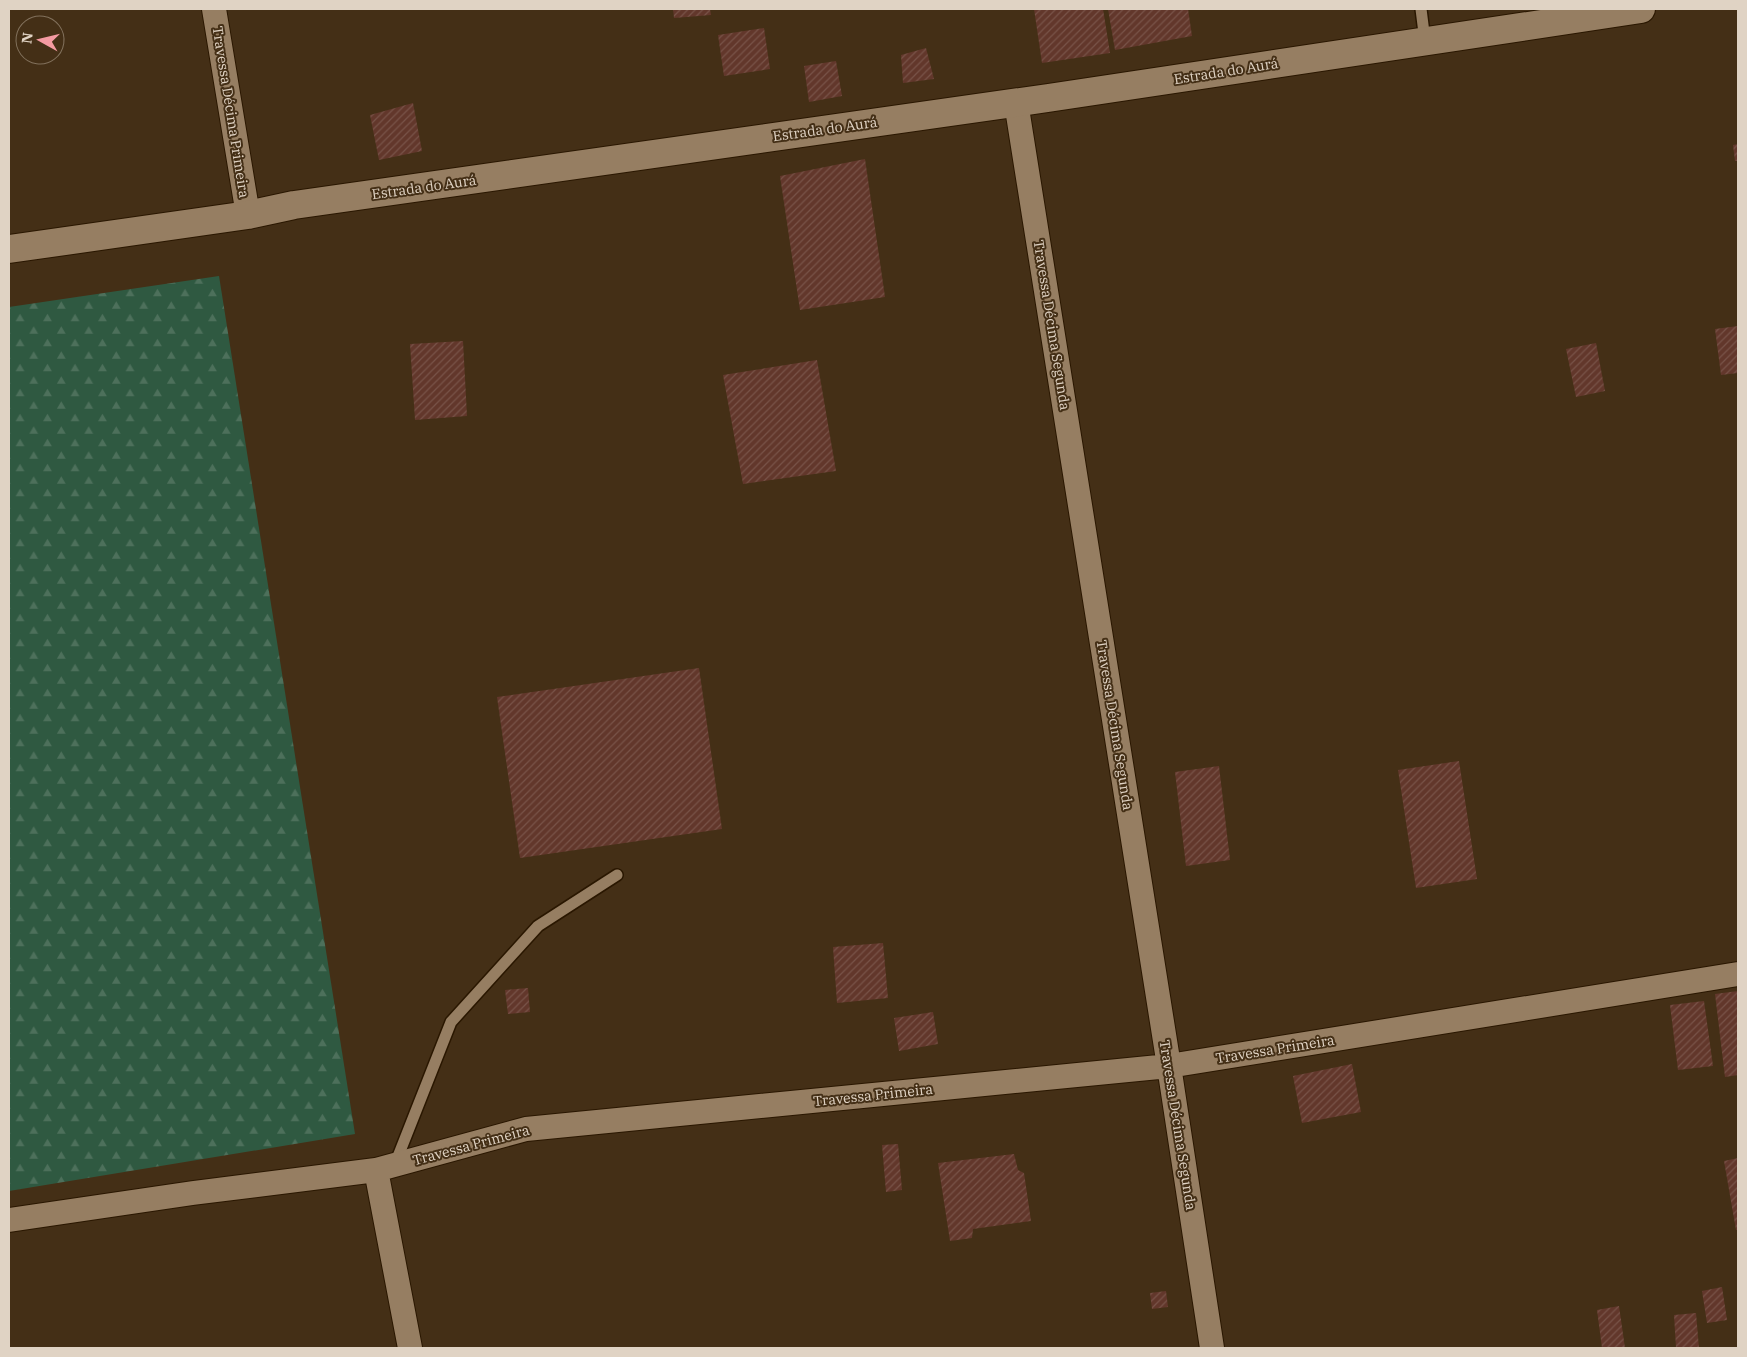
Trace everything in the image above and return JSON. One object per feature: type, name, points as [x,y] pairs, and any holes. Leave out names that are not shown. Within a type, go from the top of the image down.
[{"type":"street","name":"Travessa Décima Primeira","points":[[214,9],[248,215]]},
{"type":"street","name":"Estrada do Aurá","points":[[9,249],[248,215],[294,205],[1016,102],[1641,9]]},
{"type":"street","name":"Travessa Décima Segunda","points":[[1016,102],[1212,1348]]},
{"type":"street","name":"Travessa Primeira","points":[[9,1220],[193,1193],[385,1168],[526,1129],[1169,1066],[1738,974]]},
{"type":"street","points":[[385,1168],[410,1348]]},
{"type":"lane","points":[[1421,9],[1425,41]]},
{"type":"lane","points":[[385,1168],[450,1022],[538,926],[617,875]]},
{"type":"green space","points":[[219,276],[355,1134],[9,1191],[9,307]]},
{"type":"building","points":[[673,9],[710,9],[711,15],[674,18]]},
{"type":"building","points":[[1034,9],[1103,9],[1110,53],[1042,63]]},
{"type":"building","points":[[1108,9],[1188,9],[1192,36],[1115,50]]},
{"type":"building","points":[[764,28],[770,69],[724,76],[718,35]]},
{"type":"building","points":[[926,48],[934,79],[903,83],[901,55]]},
{"type":"building","points":[[836,61],[842,96],[809,102],[804,66]]},
{"type":"building","points":[[413,103],[422,151],[379,160],[370,115]]},
{"type":"building","points":[[1738,144],[1738,161],[1735,161],[1733,145]]},
{"type":"building","points":[[865,159],[885,297],[800,310],[780,176]]},
{"type":"building","points":[[1738,326],[1738,373],[1721,375],[1715,329]]},
{"type":"building","points":[[463,341],[467,416],[415,420],[410,344]]},
{"type":"building","points":[[1596,343],[1605,391],[1576,397],[1566,349]]},
{"type":"building","points":[[817,360],[836,471],[743,484],[723,375]]},
{"type":"building","points":[[699,668],[722,829],[520,858],[497,697]]},
{"type":"building","points":[[1459,761],[1477,879],[1416,888],[1398,770]]},
{"type":"building","points":[[1219,766],[1230,860],[1186,866],[1175,772]]},
{"type":"building","points":[[883,943],[888,998],[837,1003],[833,947]]},
{"type":"building","points":[[528,988],[530,1012],[508,1014],[505,990]]},
{"type":"building","points":[[1738,991],[1738,1075],[1725,1077],[1715,994]]},
{"type":"building","points":[[1704,1001],[1713,1066],[1678,1070],[1670,1005]]},
{"type":"building","points":[[933,1012],[938,1044],[899,1051],[894,1018]]},
{"type":"building","points":[[1352,1064],[1361,1112],[1302,1123],[1293,1076]]},
{"type":"building","points":[[898,1144],[902,1190],[886,1192],[882,1145]]},
{"type":"building","points":[[1014,1154],[1018,1170],[1024,1173],[1031,1221],[973,1229],[972,1238],[950,1241],[938,1163]]},
{"type":"building","points":[[1738,1158],[1738,1230],[1736,1230],[1724,1161]]},
{"type":"building","points":[[1722,1287],[1727,1320],[1707,1323],[1702,1291]]},
{"type":"building","points":[[1166,1291],[1168,1307],[1152,1309],[1150,1293]]},
{"type":"building","points":[[1619,1306],[1625,1348],[1602,1348],[1597,1310]]},
{"type":"building","points":[[1696,1313],[1699,1348],[1676,1348],[1674,1315]]}]
